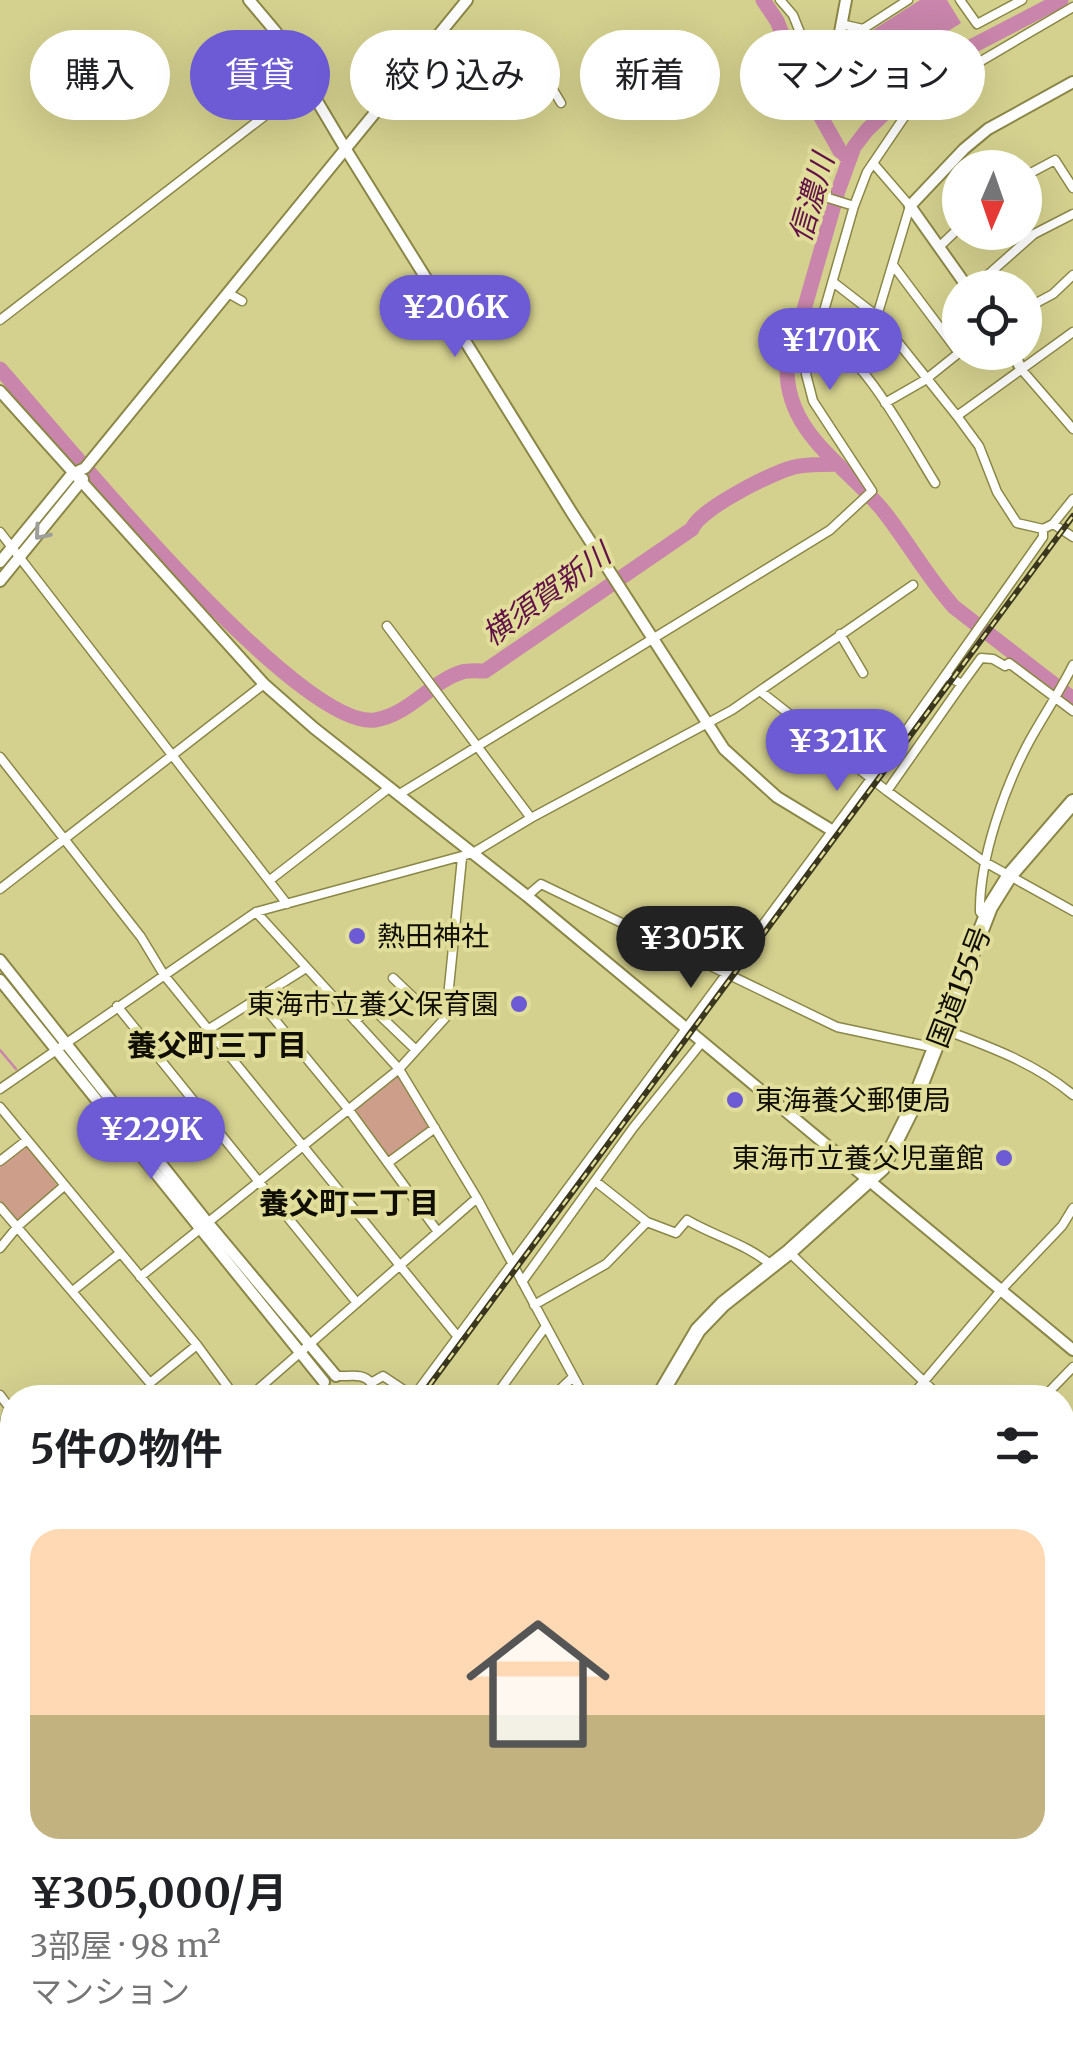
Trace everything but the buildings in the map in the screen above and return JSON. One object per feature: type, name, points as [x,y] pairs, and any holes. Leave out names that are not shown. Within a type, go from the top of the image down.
[{"type":"highway","name":"国道155号","points":[[666,1385],[698,1330],[882,1168],[936,1048],[986,918],[1008,878],[1073,802]]},
{"type":"street","points":[[249,0],[274,30]]},
{"type":"street","points":[[0,562],[72,474],[88,464],[468,0]]},
{"type":"street","points":[[780,0],[799,30]]},
{"type":"street","points":[[840,30],[846,0]]},
{"type":"street","points":[[841,24],[863,29],[908,0]]},
{"type":"street","points":[[960,0],[977,24],[1022,0]]},
{"type":"street","points":[[270,880],[393,791],[480,745],[830,530],[869,494],[873,488],[829,429],[806,384],[807,363],[833,282],[849,205],[908,110],[930,91],[1073,7]]},
{"type":"street","points":[[852,360],[877,316],[910,206],[988,129],[1073,82]]},
{"type":"street","points":[[0,320],[259,120]]},
{"type":"street","points":[[328,120],[724,749],[777,797],[832,832]]},
{"type":"street","points":[[1042,167],[1055,160],[1072,182]]},
{"type":"street","points":[[873,163],[957,270]]},
{"type":"street","points":[[828,196],[849,205]]},
{"type":"street","points":[[992,270],[1034,234],[1073,214]]},
{"type":"street","points":[[893,265],[942,329]]},
{"type":"street","points":[[1042,300],[1073,274]]},
{"type":"street","points":[[833,282],[877,316],[980,446],[1006,508],[1017,523],[1043,529],[1054,524],[1073,499]]},
{"type":"street","points":[[228,292],[242,301]]},
{"type":"street","points":[[819,332],[852,360],[886,403],[934,483]]},
{"type":"street","points":[[1042,355],[1073,332]]},
{"type":"street","points":[[886,403],[942,367]]},
{"type":"street","points":[[957,416],[1022,370],[1073,429]]},
{"type":"street","points":[[0,392],[264,684],[468,855],[527,896],[1073,1350]]},
{"type":"street","points":[[0,581],[81,484],[88,464]]},
{"type":"street","points":[[1054,524],[1073,538]]},
{"type":"street","points":[[421,1385],[947,676],[1043,538],[1043,529]]},
{"type":"street","points":[[0,532],[287,904]]},
{"type":"street","points":[[0,1089],[256,912],[468,855],[760,691],[913,585]]},
{"type":"street","points":[[387,626],[532,818]]},
{"type":"street","points":[[840,634],[863,673]]},
{"type":"street","points":[[887,791],[981,658],[1009,664],[1073,711]]},
{"type":"street","points":[[986,918],[980,912],[983,861],[1028,744],[1073,665]]},
{"type":"street","points":[[947,676],[962,684]]},
{"type":"street","points":[[0,889],[264,684]]},
{"type":"street","points":[[760,691],[983,861],[1073,911]]},
{"type":"street","points":[[0,757],[141,936],[164,975],[458,1337]]},
{"type":"street","points":[[140,1277],[399,1069],[446,1017],[468,855]]},
{"type":"street","points":[[527,896],[540,884],[837,1027],[936,1048]]},
{"type":"street","points":[[256,912],[399,1069],[513,1263],[578,1385]]},
{"type":"street","points":[[0,960],[204,1226]]},
{"type":"street","points":[[209,1029],[306,968]]},
{"type":"street","points":[[393,978],[416,1000],[446,1012]]},
{"type":"street","points":[[0,980],[305,1349],[324,1385]]},
{"type":"street","points":[[257,998],[349,1110],[438,1232]]},
{"type":"street","points":[[117,1006],[357,1303]]},
{"type":"street","points":[[355,1021],[371,1008],[416,1050]]},
{"type":"street","points":[[942,1030],[999,1050],[1042,1073],[1073,1096]]},
{"type":"street","points":[[522,1282],[702,1042]]},
{"type":"street","points":[[0,1107],[226,1385]]},
{"type":"street","points":[[389,1162],[435,1128]]},
{"type":"street","points":[[0,1162],[26,1140]]},
{"type":"street","points":[[595,1181],[646,1222],[676,1233],[687,1220],[720,1240],[757,1252],[771,1265]]},
{"type":"street","points":[[0,1248],[18,1226],[64,1186]]},
{"type":"street","points":[[263,1385],[476,1198]]},
{"type":"street","points":[[0,1207],[150,1383],[197,1345]]},
{"type":"street","points":[[921,1385],[1002,1289],[1062,1226],[1073,1208]]},
{"type":"street","points":[[534,1304],[606,1264],[646,1222]]},
{"type":"street","points":[[789,1252],[927,1385]]},
{"type":"street","points":[[74,1290],[120,1253]]},
{"type":"street","points":[[503,1385],[546,1326]]},
{"type":"street","points":[[305,1349],[336,1376],[358,1375],[371,1383],[383,1376],[398,1385]]},
{"type":"street","points":[[1056,1385],[1073,1367]]},
{"type":"street","points":[[565,1385],[574,1377]]},
{"type":"shaded area","points":[[920,0],[947,0],[961,23],[950,30],[873,30]]},
{"type":"shaded area","points":[[395,1076],[400,1076],[430,1127],[392,1157],[356,1112]]},
{"type":"shaded area","points":[[25,1146],[59,1188],[19,1220],[0,1203],[0,1166]]},
{"type":"waterway","points":[[763,0],[777,21],[802,83],[840,151],[849,159]]},
{"type":"waterway","name":"信濃川","points":[[1061,0],[934,66],[854,147],[787,369],[790,392],[808,432],[885,513],[954,607],[1073,699]]},
{"type":"waterway","name":"横須賀新川","points":[[0,369],[180,573],[237,630],[292,679],[339,710],[375,720],[399,712],[451,676],[485,671],[692,529],[708,512],[737,493],[794,467],[835,464]]},
{"type":"waterway","points":[[0,1050],[16,1069]]},
{"type":"railway","points":[[430,1385],[1073,516]]},
{"type":"place","name":"熱田神社","points":[[357,936]]},
{"type":"place","name":"東海市立養父保育園","points":[[519,1004]]},
{"type":"place","name":"東海養父郵便局","points":[[735,1100]]},
{"type":"place","name":"東海市立養父児童館","points":[[1004,1158]]},
{"type":"district","name":"養父町三丁目","points":[[217,1045]]},
{"type":"district","name":"養父町二丁目","points":[[349,1203]]}]
